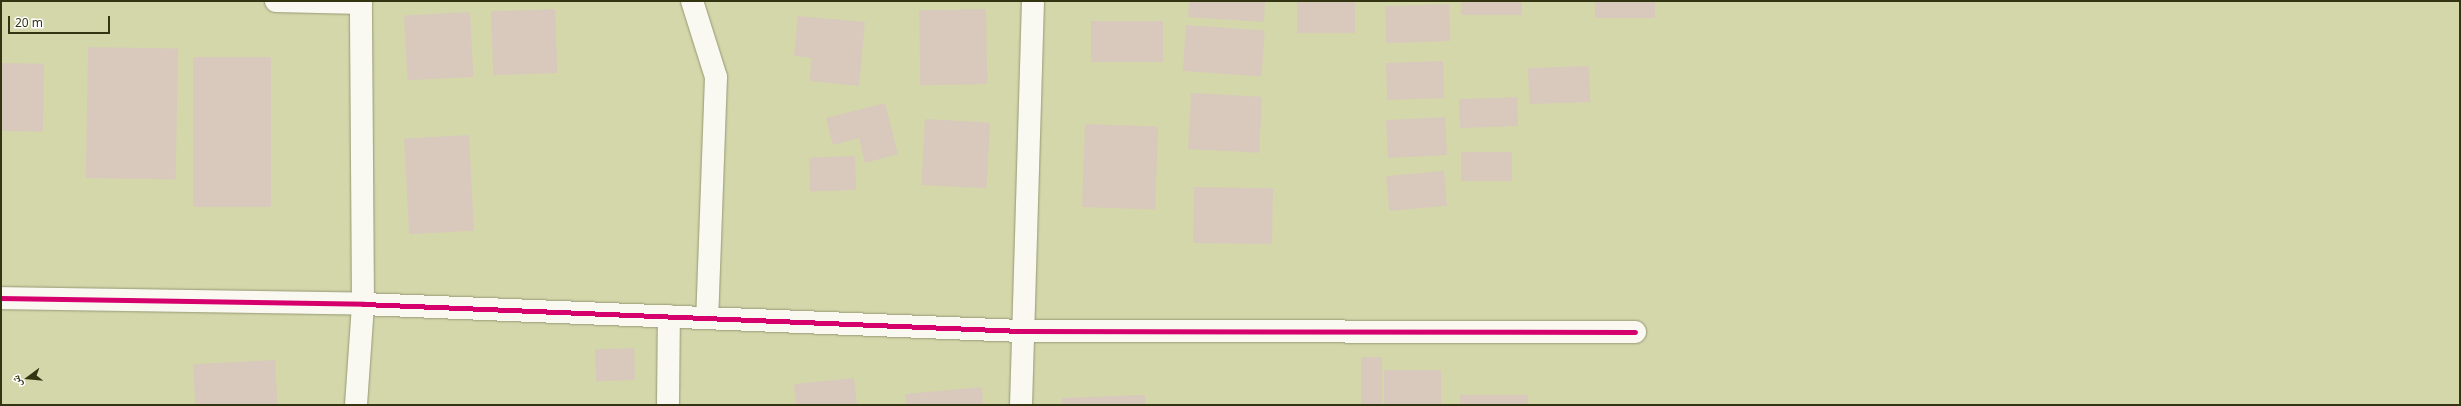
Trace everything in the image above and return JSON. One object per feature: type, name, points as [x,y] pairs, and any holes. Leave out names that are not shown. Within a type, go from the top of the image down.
[{"type":"street","points":[[276,1],[361,2],[363,304],[356,405]]},
{"type":"street","points":[[692,1],[716,77],[707,318]]},
{"type":"street","points":[[1021,405],[1022,330],[1033,1]]},
{"type":"street","points":[[1,298],[363,304],[1022,330],[1635,332]]},
{"type":"street","points":[[668,405],[669,316]]},
{"type":"building","points":[[1189,1],[1265,1],[1264,22],[1188,17]]},
{"type":"building","points":[[1297,1],[1355,1],[1355,33],[1297,33]]},
{"type":"building","points":[[1461,1],[1522,1],[1522,15],[1461,15]]},
{"type":"building","points":[[1595,1],[1655,1],[1655,18],[1595,18]]},
{"type":"building","points":[[1449,4],[1450,41],[1386,43],[1385,6]]},
{"type":"building","points":[[555,9],[557,73],[493,75],[491,11]]},
{"type":"building","points":[[986,9],[987,84],[920,85],[919,10]]},
{"type":"building","points":[[470,12],[473,77],[407,80],[404,15]]},
{"type":"building","points":[[798,16],[865,22],[859,86],[810,81],[811,58],[794,56]]},
{"type":"building","points":[[1091,21],[1163,21],[1163,62],[1091,62]]},
{"type":"building","points":[[1186,25],[1265,31],[1262,76],[1183,71]]},
{"type":"building","points":[[88,47],[178,49],[176,180],[86,178]]},
{"type":"building","points":[[193,57],[271,57],[271,207],[193,207]]},
{"type":"building","points":[[1443,61],[1444,98],[1387,100],[1386,63]]},
{"type":"building","points":[[1,63],[44,64],[43,132],[1,131]]},
{"type":"building","points":[[1589,66],[1590,102],[1529,104],[1528,68]]},
{"type":"building","points":[[1191,93],[1262,97],[1259,153],[1188,149]]},
{"type":"building","points":[[1517,97],[1518,126],[1460,128],[1459,99]]},
{"type":"building","points":[[885,103],[898,154],[865,163],[859,138],[833,145],[826,118]]},
{"type":"building","points":[[1445,117],[1447,155],[1388,158],[1386,120]]},
{"type":"building","points":[[925,119],[990,122],[986,188],[922,185]]},
{"type":"building","points":[[1085,124],[1158,127],[1155,209],[1082,207]]},
{"type":"building","points":[[469,135],[474,231],[409,234],[404,138]]},
{"type":"building","points":[[1461,152],[1512,152],[1512,181],[1461,181]]},
{"type":"building","points":[[855,156],[856,190],[810,192],[809,158]]},
{"type":"building","points":[[1444,171],[1447,206],[1389,211],[1386,176]]},
{"type":"building","points":[[1194,187],[1273,188],[1272,244],[1193,243]]},
{"type":"building","points":[[634,348],[635,380],[596,381],[595,349]]},
{"type":"building","points":[[1361,357],[1382,357],[1382,405],[1361,405]]},
{"type":"building","points":[[275,360],[277,405],[195,405],[193,364]]},
{"type":"building","points":[[1384,370],[1441,370],[1441,405],[1384,405]]},
{"type":"building","points":[[854,378],[857,405],[796,405],[794,384]]},
{"type":"building","points":[[982,387],[983,405],[906,405],[905,394]]},
{"type":"building","points":[[1145,395],[1145,405],[1062,405],[1062,398]]},
{"type":"building","points":[[1460,395],[1528,395],[1528,405],[1460,405]]},
{"type":"cycle path","points":[[1,298],[363,304],[1022,331],[1635,332]]}]
